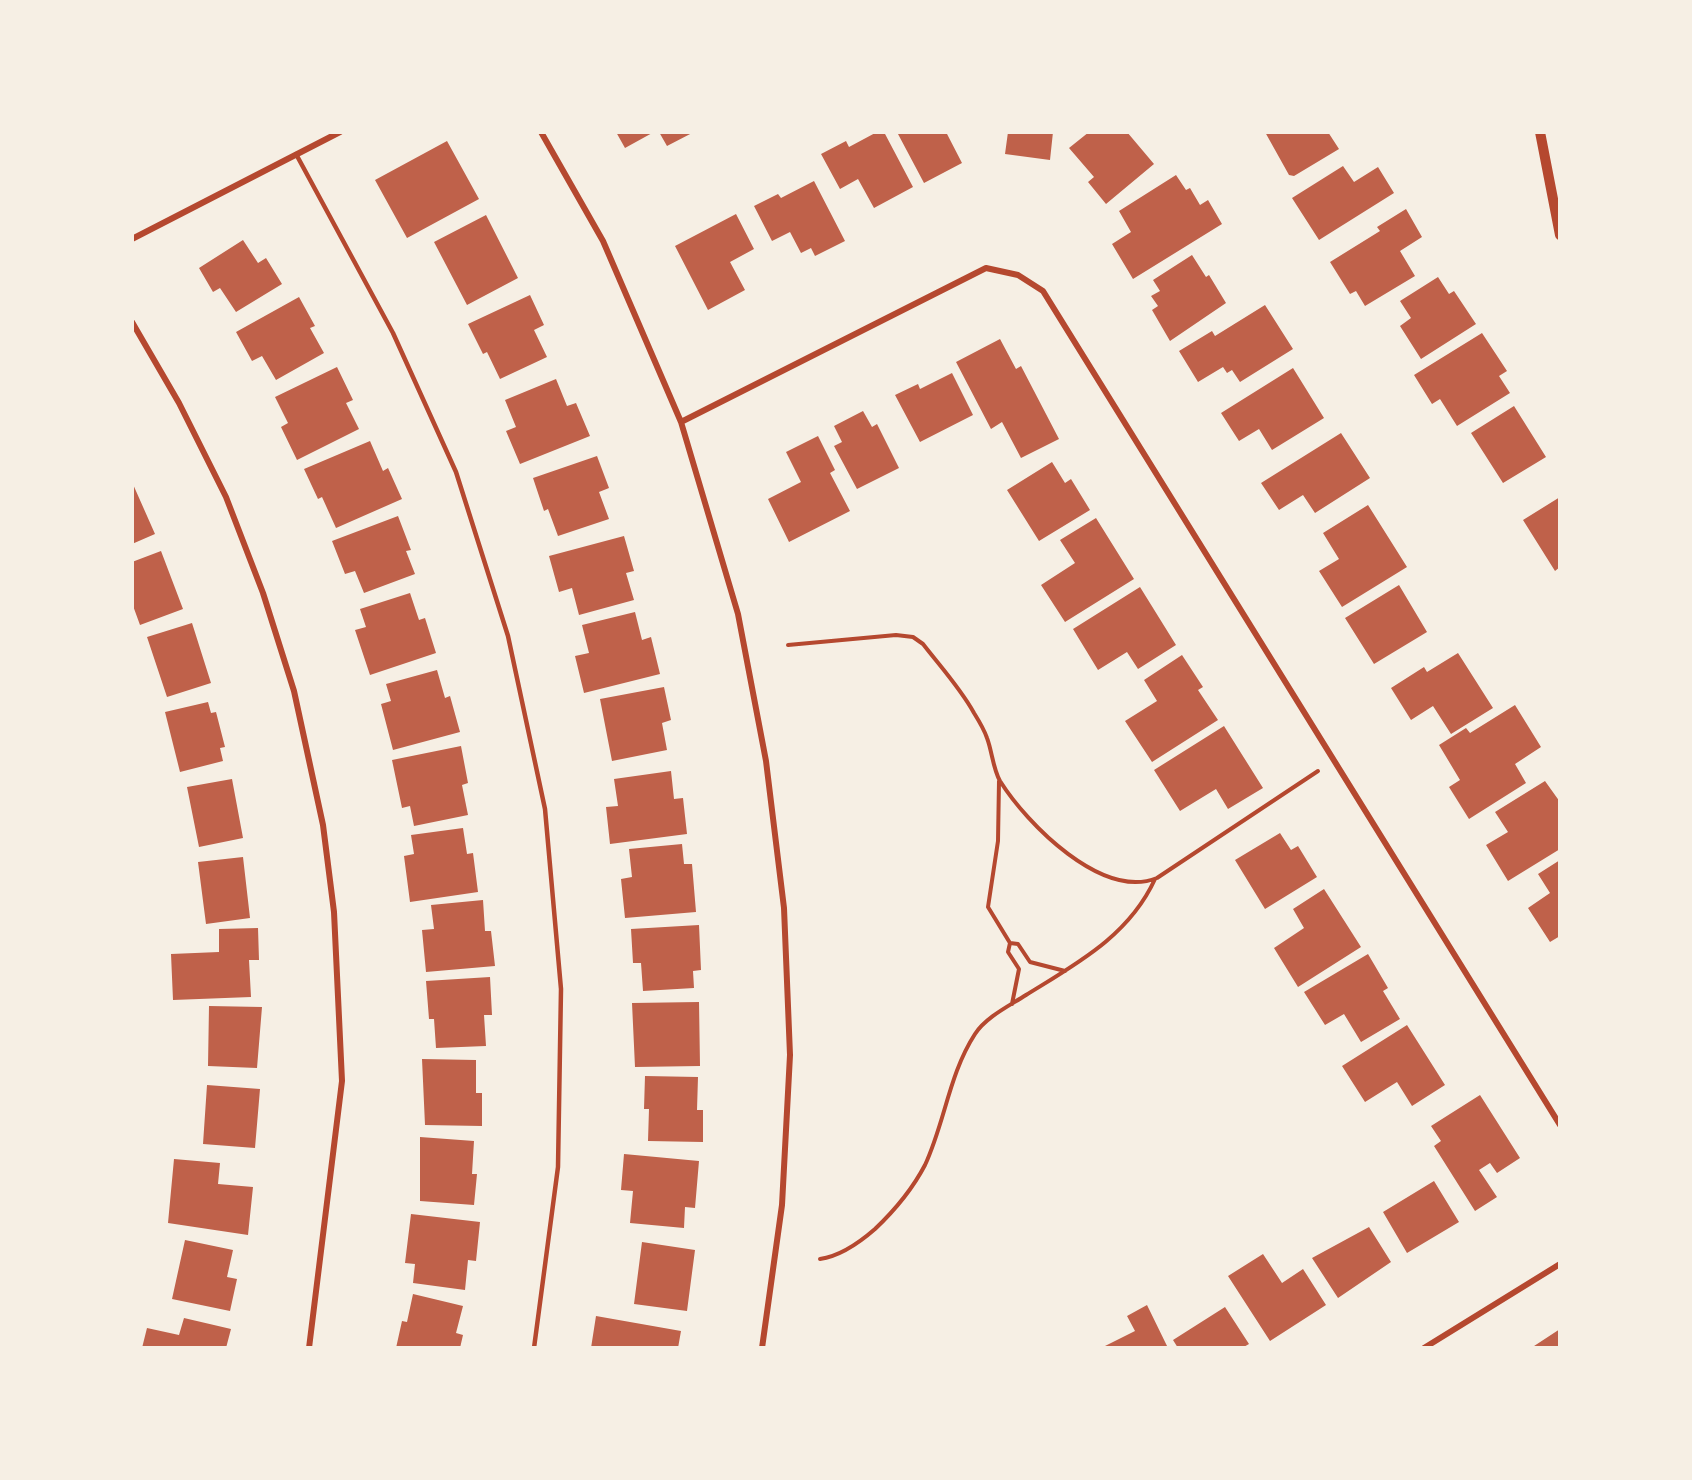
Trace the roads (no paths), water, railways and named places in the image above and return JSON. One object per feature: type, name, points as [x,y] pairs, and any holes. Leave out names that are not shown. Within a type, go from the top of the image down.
[{"type":"street","points":[[132,239],[340,132]]},
{"type":"street","points":[[541,132],[603,241],[681,422],[738,614],[766,761],[784,908],[790,1055],[782,1205],[762,1348]]},
{"type":"street","points":[[1540,132],[1560,235]]},
{"type":"street","points":[[681,422],[986,268],[1018,275],[1043,291],[1560,1125]]},
{"type":"street","points":[[132,322],[179,403],[226,497],[263,594],[294,691],[323,825],[334,912],[342,1081],[309,1348]]},
{"type":"street","points":[[1424,1348],[1560,1264]]},
{"type":"lane","points":[[296,154],[393,333],[456,472],[508,636],[545,809],[561,988],[558,1167],[534,1348]]}]
